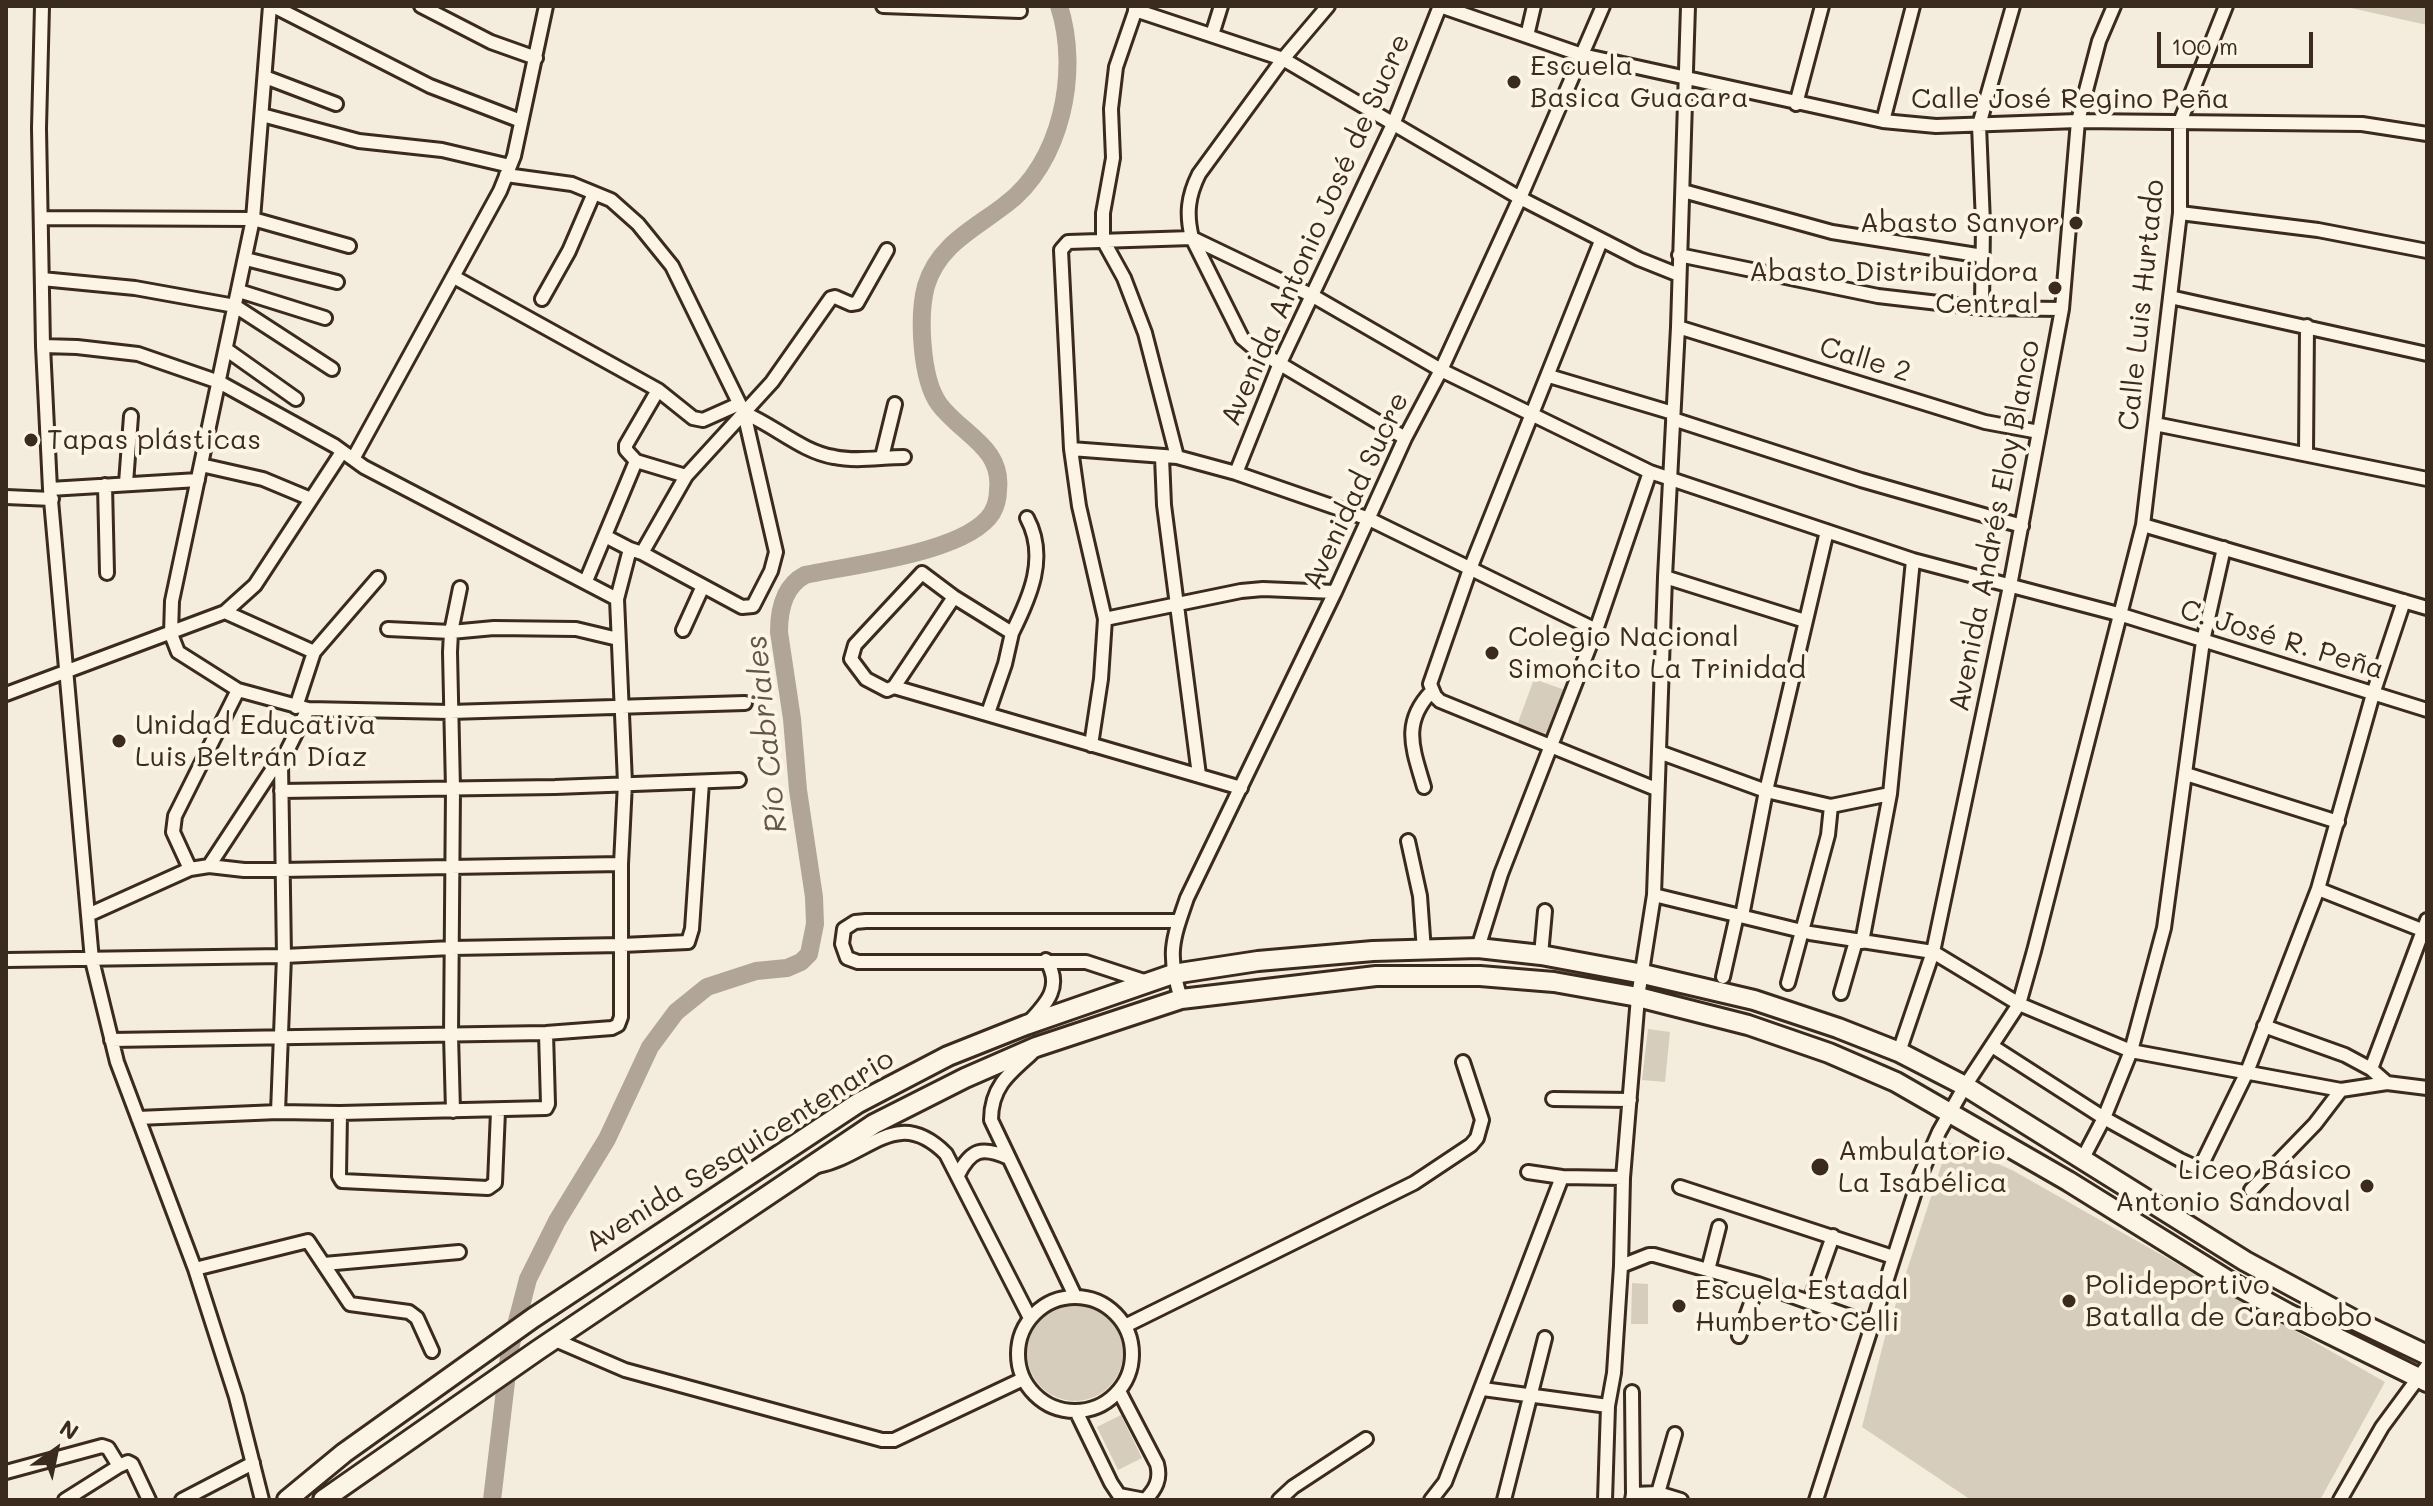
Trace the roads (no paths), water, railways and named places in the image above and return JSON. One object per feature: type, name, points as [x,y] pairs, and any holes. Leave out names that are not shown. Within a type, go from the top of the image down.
[{"type":"main road","name":"Avenida Sesquicentenario","points":[[287,1500],[344,1453],[533,1318],[858,1103],[948,1056],[1026,1025],[1173,974],[1258,961],[1373,951],[1478,948],[1541,955],[1643,974],[1754,1000],[1838,1028],[1899,1052],[1965,1086],[2245,1261],[2427,1355]]},
{"type":"main road","name":"Avenida Sesquicentenario","points":[[323,1500],[355,1475],[874,1124],[965,1078],[1042,1045],[1181,999],[1376,976],[1480,976],[1554,982],[1638,997],[1748,1025],[1829,1053],[1896,1082],[2068,1181],[2232,1283],[2329,1336],[2424,1375]]},
{"type":"street","points":[[42,6],[38,88],[43,346],[51,494],[92,960],[117,1062],[195,1269],[236,1397],[262,1500]]},
{"type":"street","points":[[521,121],[430,86],[272,6],[253,219],[172,601],[171,634],[178,652],[238,690],[302,708],[450,712],[745,703]]},
{"type":"street","points":[[421,6],[491,42],[536,58]]},
{"type":"street","points":[[6,694],[225,612],[255,585],[311,499],[348,455],[454,277],[508,170],[546,6]]},
{"type":"street","points":[[883,6],[1020,11]]},
{"type":"street","points":[[1212,35],[1221,6]]},
{"type":"street","points":[[1328,6],[1283,59],[1199,174],[1191,189],[1188,207],[1192,238],[1242,338],[1255,349],[1405,438]]},
{"type":"street","name":"Calle José Regino Peña","points":[[1440,6],[1582,55],[1883,121],[1936,126],[2078,121],[2362,124],[2427,134]]},
{"type":"street","name":"Avenida Antonio José de Sucre","points":[[1236,473],[1280,363],[1394,122],[1440,6]]},
{"type":"street","points":[[1527,36],[1534,6]]},
{"type":"street","name":"Avenidad Sucre","points":[[1181,999],[1173,974],[1171,952],[1187,898],[1335,592],[1405,438],[1441,370],[1603,6]]},
{"type":"street","points":[[1605,1500],[1608,1406],[1614,1373],[1621,1266],[1623,1178],[1638,997],[1654,895],[1688,6]]},
{"type":"street","points":[[1796,104],[1822,6]]},
{"type":"street","points":[[1883,121],[1913,6]]},
{"type":"street","points":[[1982,308],[1979,125],[2013,6]]},
{"type":"street","name":"Avenida Andrés Eloy Blanco","points":[[1899,1052],[1933,952],[2010,586],[2062,309],[2078,121],[2099,41],[2114,6]]},
{"type":"street","name":"Calle Luis Hurtado","points":[[1816,1500],[1920,1176],[1965,1086],[2019,1004],[2143,525],[2180,213],[2180,122],[2226,6]]},
{"type":"street","points":[[1177,457],[1145,333],[1124,278],[1103,240],[1103,213],[1113,158],[1111,109],[1116,67],[1136,8],[1283,59],[1520,198],[1601,241],[1679,275]]},
{"type":"street","points":[[265,77],[336,104]]},
{"type":"street","points":[[262,115],[359,141],[442,150],[508,170],[572,184],[611,200],[638,224],[672,266],[741,409],[776,552],[771,571],[753,606],[742,607],[605,536]]},
{"type":"street","points":[[1683,191],[1832,232],[1983,256]]},
{"type":"street","points":[[542,299],[569,251],[594,193]]},
{"type":"street","points":[[2180,213],[2318,230],[2427,251]]},
{"type":"street","points":[[41,218],[253,219],[349,246]]},
{"type":"street","points":[[1091,745],[1101,679],[1105,619],[1079,506],[1071,449],[1061,250],[1068,242],[1192,238]]},
{"type":"street","name":"C. José R. Peña","points":[[1192,238],[1313,296],[1441,370],[1650,472],[1913,560],[2122,615],[2427,710]]},
{"type":"street","points":[[1424,787],[1412,743],[1412,721],[1419,704],[1432,691],[1433,674],[1470,569],[1601,241]]},
{"type":"street","points":[[111,1040],[546,1033],[618,1025],[621,1017],[621,864],[625,783],[617,599],[636,551],[686,476],[741,409],[772,382],[831,298],[857,303],[887,250]]},
{"type":"street","points":[[1679,255],[1878,296],[1982,308],[2062,309]]},
{"type":"street","points":[[246,259],[337,282]]},
{"type":"street","points":[[454,277],[658,390],[698,420],[741,409],[814,451],[832,457],[858,460],[904,457]]},
{"type":"street","points":[[42,279],[135,288],[235,306],[332,369]]},
{"type":"street","points":[[239,291],[325,318]]},
{"type":"street","points":[[2170,297],[2427,354]]},
{"type":"street","points":[[2306,454],[2307,326]]},
{"type":"street","name":"Calle 2","points":[[1678,327],[1985,422],[2039,432]]},
{"type":"street","points":[[43,346],[138,354],[219,382],[617,599]]},
{"type":"street","points":[[227,350],[296,399]]},
{"type":"street","points":[[1549,376],[1861,480],[2022,526]]},
{"type":"street","points":[[658,390],[626,445],[636,461],[686,476]]},
{"type":"street","points":[[882,457],[895,404]]},
{"type":"street","points":[[126,483],[131,416]]},
{"type":"street","points":[[2155,424],[2427,479]]},
{"type":"street","points":[[1071,449],[1177,457],[1236,473],[1369,519],[1596,630]]},
{"type":"street","points":[[1162,457],[1164,505],[1199,775]]},
{"type":"street","points":[[586,581],[636,461]]},
{"type":"street","points":[[201,465],[263,479],[311,499]]},
{"type":"street","points":[[1478,948],[1501,874],[1596,630],[1650,472]]},
{"type":"street","points":[[6,497],[126,483],[198,480]]},
{"type":"street","points":[[105,485],[107,573]]},
{"type":"street","points":[[988,713],[1012,633],[1030,597],[1035,577],[1037,556],[1034,531],[1027,518]]},
{"type":"street","points":[[2143,525],[2427,608]]},
{"type":"street","points":[[1723,977],[1740,916],[1827,531]]},
{"type":"street","points":[[2083,1158],[2104,1118],[2131,1051],[2164,928],[2203,641],[2224,548]]},
{"type":"street","points":[[1841,993],[1859,942],[1890,794],[1913,560]]},
{"type":"street","points":[[954,597],[894,687],[887,690],[866,679],[851,659],[855,645],[922,573],[1012,633]]},
{"type":"street","points":[[1665,577],[1805,621]]},
{"type":"street","points":[[278,1112],[284,956],[281,763],[302,708],[314,652],[378,578]]},
{"type":"street","points":[[683,630],[703,586]]},
{"type":"street","points":[[453,1111],[451,632],[460,588]]},
{"type":"street","points":[[1105,619],[1263,589],[1335,592]]},
{"type":"street","points":[[1992,1046],[2104,1118],[2180,1160],[2201,1166],[2247,1072],[2318,889],[2373,694],[2404,601]]},
{"type":"street","points":[[225,612],[314,652]]},
{"type":"street","points":[[388,629],[451,632],[494,628],[576,629],[618,639]]},
{"type":"street","points":[[894,687],[1241,788]]},
{"type":"street","points":[[190,869],[173,832],[175,816],[238,690]]},
{"type":"street","points":[[1432,691],[1440,701],[1656,789]]},
{"type":"street","points":[[1659,752],[1766,791],[1831,806],[1890,794]]},
{"type":"street","points":[[209,866],[272,770],[281,763]]},
{"type":"street","points":[[2186,774],[2338,822]]},
{"type":"street","points":[[281,791],[739,780]]},
{"type":"street","points":[[6,960],[284,956],[452,948],[684,943],[691,939],[702,782]]},
{"type":"street","points":[[1788,983],[1828,835],[1831,806]]},
{"type":"street","points":[[1408,841],[1420,896],[1424,951]]},
{"type":"street","points":[[88,915],[190,869],[209,866],[281,870],[621,864]]},
{"type":"street","points":[[2318,889],[2426,927],[2371,1069]]},
{"type":"street","points":[[1654,895],[1800,930],[1933,952],[2019,1004],[2131,1051],[2341,1090],[2387,1083],[2427,1088]]},
{"type":"street","points":[[1541,955],[1545,911]]},
{"type":"street","points":[[1147,982],[1086,962],[858,962],[847,958],[842,944],[844,929],[855,922],[866,921],[1179,921]]},
{"type":"street","points":[[1026,1025],[1049,1001],[1053,990],[1052,969],[1046,960]]},
{"type":"street","points":[[2264,1026],[2345,1055],[2371,1069],[2387,1083]]},
{"type":"street","points":[[138,1118],[278,1112],[546,1108],[546,1033]]},
{"type":"street","points":[[1042,1045],[998,1086],[991,1103],[991,1120],[1075,1296]]},
{"type":"street","points":[[1125,1326],[1414,1183],[1471,1145],[1477,1138],[1482,1120],[1463,1062]]},
{"type":"street","points":[[2251,1190],[2315,1124],[2341,1090]]},
{"type":"street","points":[[1553,1099],[1630,1100]]},
{"type":"street","points":[[340,1113],[339,1176],[342,1181],[488,1188],[495,1183],[498,1111]]},
{"type":"street","points":[[807,1169],[832,1163],[893,1134],[912,1131],[930,1138],[946,1154],[958,1175],[1030,1318]]},
{"type":"street","points":[[958,1175],[971,1155],[982,1150],[994,1151],[1009,1158]]},
{"type":"street","points":[[1528,1172],[1562,1177],[1623,1178]]},
{"type":"street","points":[[1431,1500],[1445,1482],[1483,1389],[1562,1177]]},
{"type":"street","points":[[1680,1187],[1893,1257]]},
{"type":"street","points":[[1708,1270],[1719,1227]]},
{"type":"street","points":[[1810,1301],[1833,1236]]},
{"type":"street","points":[[195,1269],[308,1241],[350,1304],[409,1312],[417,1318],[432,1351]]},
{"type":"street","points":[[324,1264],[459,1252]]},
{"type":"street","points":[[1621,1266],[1649,1255],[1758,1284],[1871,1324]]},
{"type":"street","points":[[1739,1336],[1758,1284]]},
{"type":"street","points":[[1075,1296],[1090,1298],[1107,1306],[1125,1326],[1133,1356],[1129,1375],[1119,1391],[1104,1404],[1087,1411],[1048,1405],[1033,1394],[1023,1379],[1017,1360],[1018,1342],[1030,1318],[1053,1300],[1075,1296]]},
{"type":"street","points":[[1504,1500],[1545,1338]]},
{"type":"street","points":[[546,1345],[625,1370],[882,1440],[894,1440],[1023,1379]]},
{"type":"street","points":[[2340,1500],[2360,1462],[2424,1375]]},
{"type":"street","points":[[1483,1389],[1608,1406]]},
{"type":"street","points":[[1076,1411],[1119,1495],[1145,1500],[1154,1491],[1160,1475],[1119,1391]]},
{"type":"street","points":[[1632,1392],[1633,1497],[1658,1493],[1681,1500]]},
{"type":"street","points":[[1658,1493],[1675,1434]]},
{"type":"street","points":[[1279,1500],[1293,1487],[1366,1439]]},
{"type":"street","points":[[6,1472],[102,1446],[108,1448],[119,1466]]},
{"type":"street","points":[[65,1500],[128,1462],[132,1464],[149,1500]]},
{"type":"street","points":[[182,1500],[253,1463]]},
{"type":"waterway","name":"Río Cabriales","points":[[492,1500],[510,1348],[528,1279],[557,1221],[607,1139],[650,1047],[676,1012],[707,987],[756,971],[787,968],[801,962],[809,954],[815,924],[814,897],[779,632],[780,615],[788,592],[805,575],[877,562],[934,548],[959,538],[979,527],[995,508],[998,475],[994,463],[979,442],[939,404],[928,379],[922,330],[924,299],[926,286],[939,259],[958,239],[1025,187],[1053,141],[1066,86],[1065,31],[1059,6]]},
{"type":"place","name":"Escuela Basica Guacara","points":[[1514,82]]},
{"type":"place","name":"Abasto Sanyor","points":[[2076,223]]},
{"type":"place","name":"Abasto Distribuidora Central","points":[[2055,288]]},
{"type":"place","name":"Tapas plásticas","points":[[31,440]]},
{"type":"place","name":"Colegio Nacional Simoncito La Trinidad","points":[[1492,653]]},
{"type":"place","name":"Unidad Educativa Luis Beltrán Díaz","points":[[119,741]]},
{"type":"place","name":"Ambulatorio La Isabélica","points":[[1820,1167]]},
{"type":"place","name":"Liceo Básico Antonio Sandoval","points":[[2367,1186]]},
{"type":"place","name":"Polideportivo Batalla de Carabobo","points":[[2069,1301]]},
{"type":"place","name":"Escuela Estadal Humberto Celli","points":[[1679,1306]]}]
